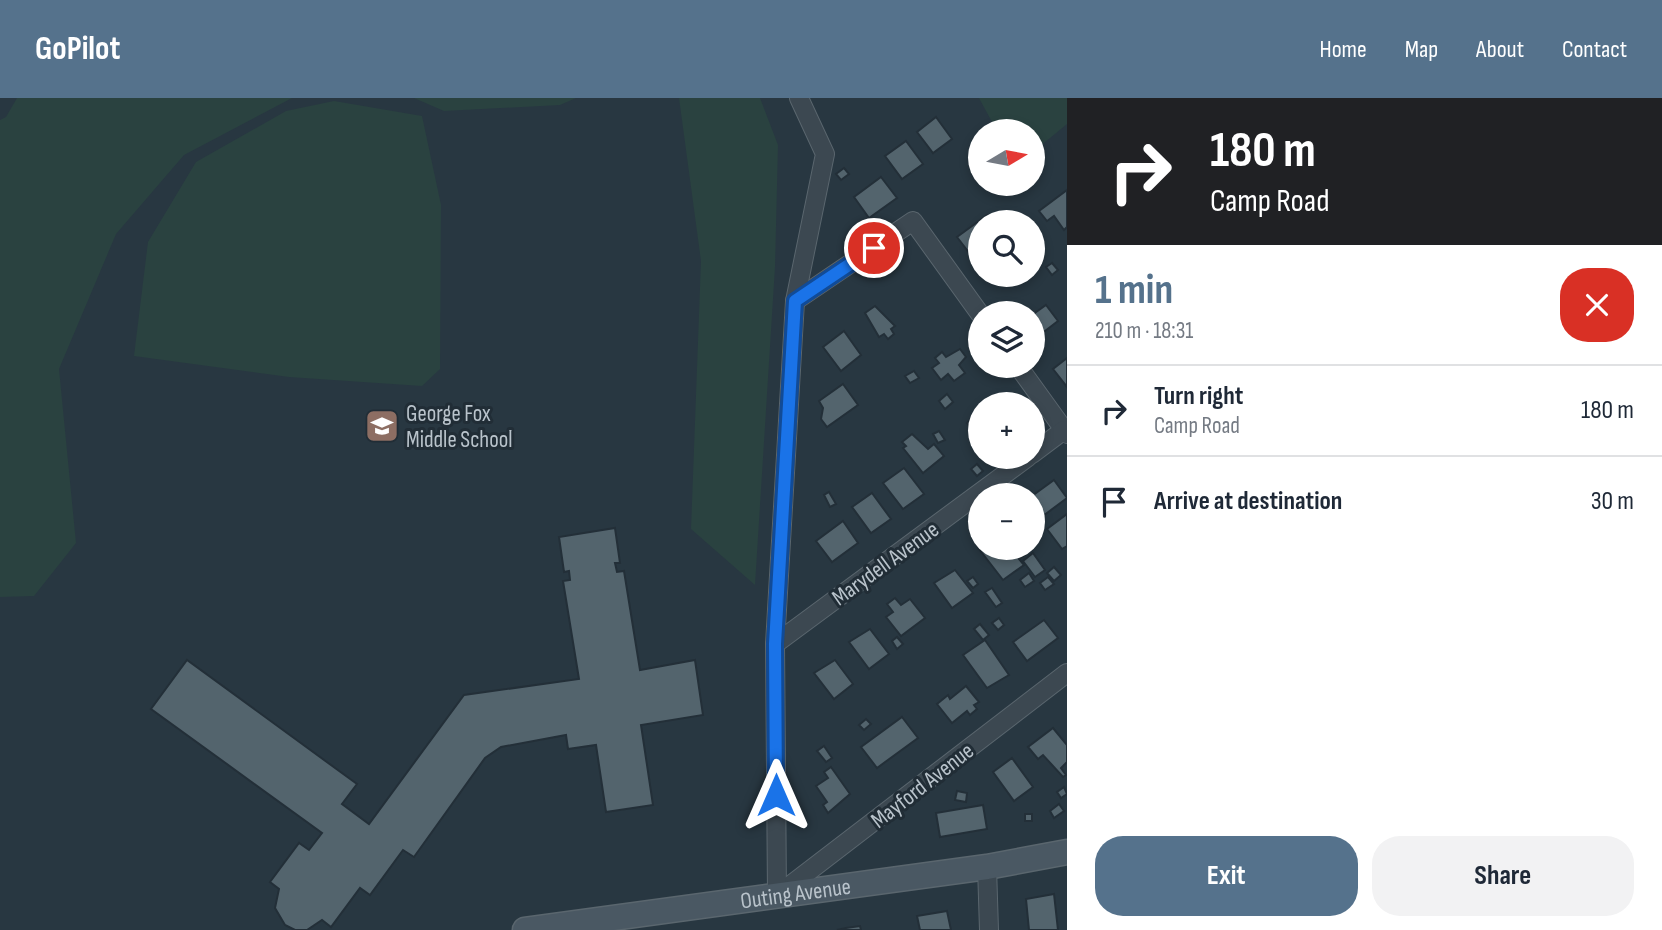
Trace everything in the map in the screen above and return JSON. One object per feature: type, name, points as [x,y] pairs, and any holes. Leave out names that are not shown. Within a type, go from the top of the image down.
[{"type":"street","points":[[777,896],[775,644],[795,301],[825,154],[799,98]]},
{"type":"street","points":[[795,301],[913,222],[971,301]]},
{"type":"street","points":[[1027,378],[1066,432]]},
{"type":"street","name":"Marydell Avenue","points":[[1045,445],[1066,432]]},
{"type":"street","name":"Marydell Avenue","points":[[775,644],[1011,469]]},
{"type":"street","name":"Mayford Avenue","points":[[777,896],[1067,673]]},
{"type":"street","name":"Outing Avenue","points":[[524,930],[987,867],[1067,852]]},
{"type":"street","points":[[987,867],[989,930]]},
{"type":"green space","points":[[17,98],[292,98],[184,155],[116,234],[59,369],[76,543],[34,596],[0,597],[0,120],[6,117]]},
{"type":"green space","points":[[414,98],[576,98],[560,105],[444,111]]},
{"type":"green space","points":[[679,98],[760,98],[778,145],[775,267],[755,585],[691,529],[701,261]]},
{"type":"green space","points":[[979,98],[1067,98],[1067,124],[1045,142],[1045,119],[990,119]]},
{"type":"green space","points":[[334,101],[422,116],[441,205],[440,369],[422,386],[289,377],[134,356],[148,242],[196,162],[286,111]]},
{"type":"building","points":[[936,117],[952,139],[933,153],[917,132]]},
{"type":"building","points":[[906,141],[923,164],[902,179],[885,156]]},
{"type":"building","points":[[844,168],[849,174],[841,180],[836,174]]},
{"type":"building","points":[[881,177],[897,198],[869,218],[854,197]]},
{"type":"building","points":[[1067,190],[1067,227],[1064,230],[1054,216],[1047,221],[1045,210],[1040,210]]},
{"type":"building","points":[[968,229],[968,251],[957,237]]},
{"type":"building","points":[[1052,263],[1058,270],[1052,275],[1046,267]]},
{"type":"building","points":[[875,306],[895,326],[891,329],[894,334],[888,339],[884,334],[879,337],[865,313]]},
{"type":"building","points":[[1045,306],[1058,321],[1045,331]]},
{"type":"building","points":[[844,331],[861,355],[841,371],[823,347]]},
{"type":"building","points":[[960,349],[966,357],[959,365],[965,373],[954,381],[948,374],[941,380],[932,368],[939,363],[935,358],[942,352],[946,357]]},
{"type":"building","points":[[1067,358],[1067,387],[1053,369]]},
{"type":"building","points":[[914,371],[919,378],[910,383],[905,376]]},
{"type":"building","points":[[843,384],[858,405],[827,427],[821,419],[823,408],[819,401]]},
{"type":"building","points":[[947,394],[953,402],[945,409],[939,401]]},
{"type":"building","points":[[939,431],[945,440],[938,443],[933,434]]},
{"type":"building","points":[[912,434],[928,449],[934,444],[944,456],[923,473],[903,448],[906,446],[902,442]]},
{"type":"building","points":[[904,468],[924,494],[903,509],[883,483]]},
{"type":"building","points":[[971,469],[983,471],[977,476]]},
{"type":"building","points":[[1054,480],[1067,498],[1045,514],[1045,487]]},
{"type":"building","points":[[829,492],[836,504],[830,507],[824,495]]},
{"type":"building","points":[[872,493],[891,519],[871,533],[852,507]]},
{"type":"building","points":[[1067,514],[1067,546],[1062,549],[1047,529]]},
{"type":"building","points":[[843,521],[858,543],[832,562],[816,541]]},
{"type":"building","points":[[615,528],[620,563],[615,563],[617,572],[624,571],[640,670],[695,660],[703,715],[641,725],[653,805],[606,812],[596,745],[568,749],[566,735],[501,747],[485,758],[414,857],[403,850],[370,895],[360,888],[331,927],[322,920],[307,930],[295,930],[285,925],[275,908],[279,889],[270,882],[299,843],[309,850],[322,833],[151,709],[187,660],[357,784],[342,804],[369,824],[464,695],[579,679],[563,581],[570,580],[569,571],[564,572],[559,537]]},
{"type":"building","points":[[988,560],[1020,560],[1024,565],[1003,580]]},
{"type":"building","points":[[1038,560],[1045,570],[1035,577],[1023,561]]},
{"type":"building","points":[[1054,567],[1061,575],[1054,581],[1047,573]]},
{"type":"building","points":[[955,570],[973,593],[952,608],[934,583]]},
{"type":"building","points":[[1029,573],[1034,581],[1025,587],[1020,580]]},
{"type":"building","points":[[973,577],[978,584],[973,588],[967,581]]},
{"type":"building","points":[[1048,577],[1054,584],[1045,590],[1040,583]]},
{"type":"building","points":[[992,588],[1002,603],[996,607],[985,592]]},
{"type":"building","points":[[895,598],[901,605],[910,599],[925,618],[901,636],[886,617],[893,612],[887,604]]},
{"type":"building","points":[[999,618],[1004,625],[998,630],[992,623]]},
{"type":"building","points":[[1044,620],[1058,638],[1027,661],[1013,642]]},
{"type":"building","points":[[980,624],[989,635],[983,640],[974,629]]},
{"type":"building","points":[[870,629],[889,654],[869,669],[849,642]]},
{"type":"building","points":[[897,637],[903,644],[897,649],[892,641]]},
{"type":"building","points":[[985,640],[1009,675],[987,688],[963,655]]},
{"type":"building","points":[[835,660],[853,684],[834,699],[814,673]]},
{"type":"building","points":[[966,686],[979,702],[974,705],[977,709],[970,715],[967,711],[952,723],[937,704],[948,695],[950,699]]},
{"type":"building","points":[[902,717],[918,738],[877,768],[861,747]]},
{"type":"building","points":[[866,719],[871,724],[864,730],[859,725]]},
{"type":"building","points":[[1053,728],[1067,745],[1067,762],[1061,768],[1066,775],[1063,777],[1043,755],[1038,759],[1028,747]]},
{"type":"building","points":[[824,746],[832,758],[826,762],[817,751]]},
{"type":"building","points":[[1012,758],[1033,787],[1014,801],[993,772]]},
{"type":"building","points":[[831,767],[850,794],[828,813],[823,805],[827,802],[816,786],[828,778],[824,772]]},
{"type":"building","points":[[1064,787],[1067,794],[1061,798],[1057,792]]},
{"type":"building","points":[[957,791],[967,793],[966,802],[955,800]]},
{"type":"building","points":[[1059,804],[1064,811],[1054,818],[1050,811]]},
{"type":"building","points":[[983,805],[987,829],[940,837],[936,813]]},
{"type":"building","points":[[1025,814],[1032,814],[1032,821],[1025,821]]},
{"type":"building","points":[[1054,894],[1058,930],[1029,930],[1026,899]]},
{"type":"building","points":[[947,911],[951,930],[920,930],[917,916]]},
{"type":"building","points":[[860,926],[861,930],[837,930],[846,928]]},
{"type":"place","name":"George Fox Middle School","points":[[382,426]]},
{"type":"route","points":[[776,795],[775,644],[795,301],[874,248]]}]
